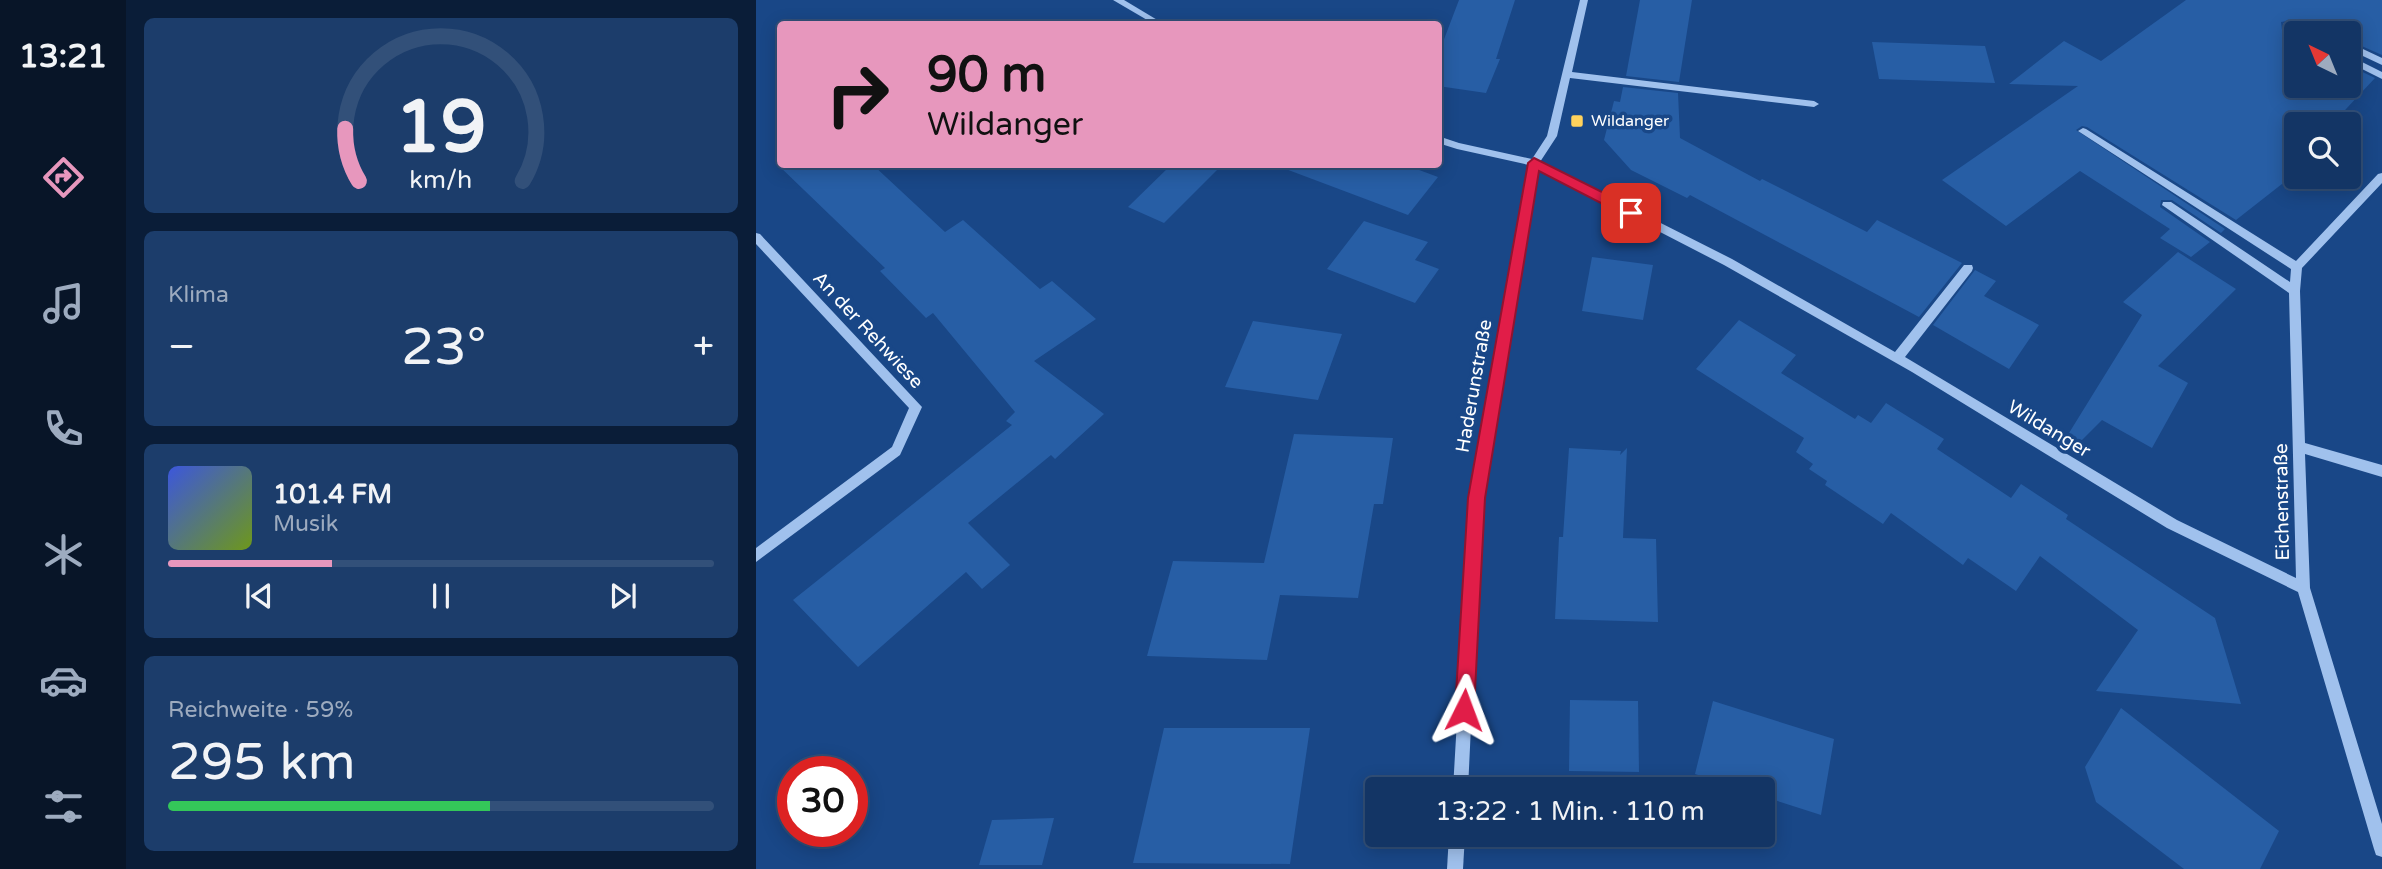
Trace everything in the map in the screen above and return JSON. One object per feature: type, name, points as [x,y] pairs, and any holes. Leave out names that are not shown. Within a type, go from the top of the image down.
[{"type":"street","points":[[1117,0],[1155,21]]},
{"type":"street","name":"Haderunstraße","points":[[1461,777],[1476,498],[1534,163],[1552,136],[1584,0]]},
{"type":"street","points":[[2361,52],[2382,62]]},
{"type":"street","points":[[2361,65],[2382,76]]},
{"type":"street","points":[[1567,75],[1814,104]]},
{"type":"street","points":[[2083,131],[2297,267],[2382,177]]},
{"type":"street","name":"Wildanger","points":[[1442,140],[1534,163],[1728,262],[1897,358],[2172,524],[2303,588]]},
{"type":"street","points":[[2167,205],[2294,291]]},
{"type":"street","name":"An der Rehwiese","points":[[756,237],[916,407],[896,451],[756,556]]},
{"type":"street","name":"Eichenstraße","points":[[2297,267],[2294,291],[2303,588],[2382,849]]},
{"type":"street","points":[[1897,358],[1968,268]]},
{"type":"street","points":[[2300,447],[2382,471]]},
{"type":"street","points":[[1455,869],[1456,847]]},
{"type":"building","points":[[1459,0],[1515,0],[1496,59],[1500,59],[1486,93],[1442,87],[1442,45]]},
{"type":"building","points":[[1640,0],[1692,0],[1679,82],[1626,76]]},
{"type":"building","points":[[2186,0],[2382,0],[2382,55],[2361,46],[2361,21],[2281,22],[2284,31],[2284,98],[2356,98],[2343,112],[2284,112],[2284,182],[2236,220],[2087,127],[2082,126],[2076,130],[2225,229],[2221,233],[2172,200],[2161,200],[2160,207],[2210,242],[2191,257],[2160,238],[2170,229],[2080,171],[2006,226],[1942,180],[2078,86],[2009,84],[2064,41],[2101,61]]},
{"type":"building","points":[[1872,42],[1985,46],[1995,83],[1879,79]]},
{"type":"building","points":[[2361,71],[2375,78],[2361,93]]},
{"type":"building","points":[[1623,87],[1678,93],[1680,138],[1760,181],[1762,179],[1867,232],[1877,220],[1962,263],[1919,317],[1690,195],[1687,198],[1631,170],[1604,140],[1614,101],[1620,102]]},
{"type":"building","points":[[781,168],[876,168],[945,232],[963,220],[1040,289],[1052,281],[1096,319],[1034,361],[1104,414],[1055,459],[1051,455],[968,523],[1010,565],[982,589],[966,572],[858,667],[793,600],[1012,425],[1006,421],[1015,412],[933,313],[926,318],[880,271],[885,268]]},
{"type":"building","points":[[1168,168],[1219,168],[1164,223],[1128,207]]},
{"type":"building","points":[[1283,168],[1414,168],[1438,177],[1408,215]]},
{"type":"building","points":[[1364,221],[1428,242],[1415,260],[1439,269],[1415,303],[1327,269]]},
{"type":"building","points":[[2178,252],[2236,289],[2158,366],[2188,383],[2152,448],[2102,420],[2080,442],[2069,433],[2142,315],[2123,302]]},
{"type":"building","points":[[1592,257],[1653,265],[1643,320],[1582,311]]},
{"type":"building","points":[[1975,270],[1996,281],[1984,296],[2039,325],[2009,369],[1933,325]]},
{"type":"building","points":[[1739,320],[1796,355],[1781,373],[1855,419],[1858,415],[1871,423],[1886,403],[1944,439],[1937,449],[2011,498],[2021,484],[2068,515],[2066,519],[2215,618],[2241,704],[2096,691],[2138,630],[2040,556],[2016,591],[1968,558],[1963,565],[1891,513],[1883,524],[1825,485],[1827,481],[1809,469],[1813,464],[1796,452],[1804,438],[1696,369]]},
{"type":"building","points":[[1253,321],[1342,334],[1318,400],[1225,387]]},
{"type":"building","points":[[1294,434],[1393,438],[1383,504],[1374,504],[1358,598],[1280,595],[1267,660],[1147,656],[1173,561],[1264,563]]},
{"type":"building","points":[[1569,448],[1621,451],[1620,455],[1627,448],[1623,538],[1656,539],[1658,622],[1555,619],[1559,537],[1563,537]]},
{"type":"building","points":[[1570,700],[1638,701],[1639,772],[1569,771]]},
{"type":"building","points":[[1713,701],[1834,739],[1821,815],[1775,800],[1775,777],[1704,777],[1695,774]]},
{"type":"building","points":[[2121,708],[2279,831],[2260,869],[2184,869],[2096,802],[2085,767]]},
{"type":"building","points":[[1164,728],[1310,728],[1290,864],[1133,863]]},
{"type":"building","points":[[1054,818],[1042,865],[979,865],[992,820]]},
{"type":"place","name":"Wildanger","points":[[1577,121]]},
{"type":"route","points":[[1464,710],[1476,498],[1534,163],[1631,213]]}]
